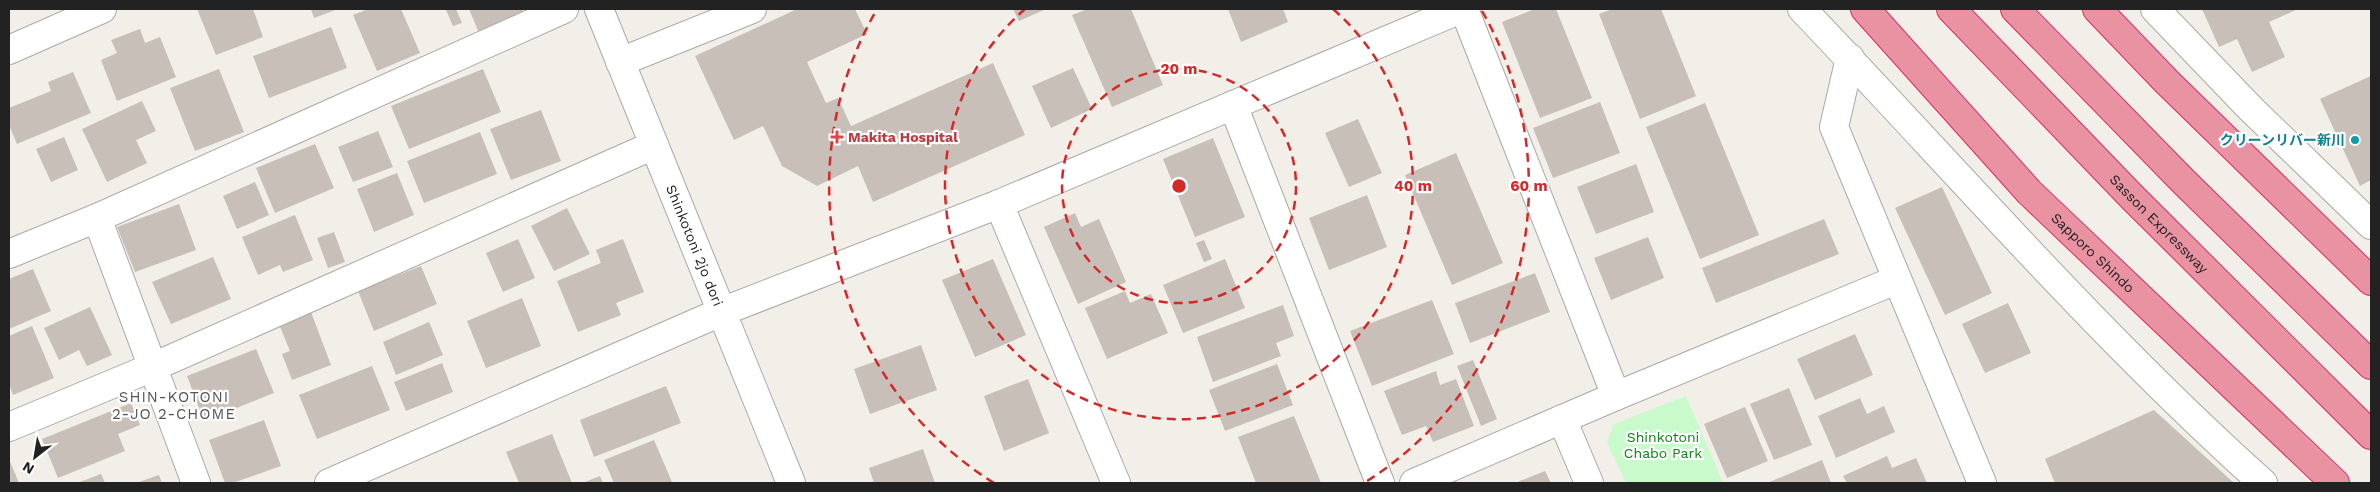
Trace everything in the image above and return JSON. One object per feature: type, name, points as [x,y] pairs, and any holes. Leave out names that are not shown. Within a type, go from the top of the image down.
[{"type":"highway","name":"Sapporo Shindo","points":[[1866,9],[2029,192],[2335,483]]},
{"type":"highway","name":"Sasson Expressway","points":[[1951,9],[2131,196],[2371,435]]},
{"type":"highway","points":[[2015,9],[2183,181],[2371,365]]},
{"type":"highway","points":[[2096,9],[2167,82],[2371,281]]},
{"type":"street","points":[[9,50],[102,9]]},
{"type":"street","points":[[9,254],[97,218],[564,9]]},
{"type":"street","name":"Shinkotoni 2jo dori","points":[[599,9],[791,483]]},
{"type":"street","points":[[620,62],[752,9]]},
{"type":"street","points":[[330,483],[721,312],[999,204],[1463,9],[1616,396]]},
{"type":"street","points":[[1802,9],[1850,58],[1989,210],[2209,435],[2263,483]]},
{"type":"street","points":[[2155,9],[2251,109],[2371,225]]},
{"type":"street","points":[[1850,58],[1834,128],[1982,483]]},
{"type":"street","points":[[1234,105],[1380,483]]},
{"type":"street","points":[[9,426],[153,367],[654,146]]},
{"type":"street","points":[[999,204],[1116,483]]},
{"type":"street","points":[[97,218],[196,483]]},
{"type":"street","points":[[1414,483],[1616,396],[1896,280]]},
{"type":"street","points":[[1562,419],[1589,483]]},
{"type":"green space","name":"Shinkotoni Chabo Park","points":[[1686,396],[1723,483],[1626,483],[1607,442],[1614,424]]},
{"type":"building","points":[[197,9],[253,9],[263,37],[216,55]]},
{"type":"building","points":[[311,9],[338,9],[314,18]]},
{"type":"building","points":[[368,9],[401,9],[420,53],[377,71],[353,15]]},
{"type":"building","points":[[456,9],[462,23],[453,26],[446,10]]},
{"type":"building","points":[[469,9],[522,9],[525,14],[479,33]]},
{"type":"building","points":[[797,9],[855,9],[867,34],[807,62],[826,103],[838,98],[851,126],[993,63],[1025,135],[873,202],[858,166],[817,186],[782,166],[763,126],[734,140],[695,56]]},
{"type":"building","points":[[1013,9],[1046,9],[1019,21]]},
{"type":"building","points":[[1088,9],[1131,9],[1163,85],[1112,107],[1072,15]]},
{"type":"building","points":[[1228,9],[1283,9],[1288,22],[1241,42]]},
{"type":"building","points":[[1535,9],[1556,9],[1592,98],[1540,118],[1502,22]]},
{"type":"building","points":[[1613,9],[1661,9],[1696,96],[1640,119],[1599,14]]},
{"type":"building","points":[[2202,9],[2298,9],[2269,22],[2285,57],[2252,72],[2237,39],[2219,47]]},
{"type":"building","points":[[331,27],[347,68],[269,98],[253,56]]},
{"type":"building","points":[[140,29],[145,43],[160,37],[176,77],[117,101],[101,60],[117,53],[111,40]]},
{"type":"building","points":[[1073,68],[1092,109],[1051,128],[1032,86]]},
{"type":"building","points":[[219,69],[244,132],[195,151],[170,88]]},
{"type":"building","points":[[483,69],[501,112],[409,149],[391,106]]},
{"type":"building","points":[[73,72],[91,113],[17,144],[9,125],[9,108],[51,91],[48,82]]},
{"type":"building","name":"クリーンリバー新川","points":[[2371,76],[2371,180],[2360,186],[2320,99]]},
{"type":"building","points":[[142,101],[156,131],[136,140],[147,163],[107,182],[82,129]]},
{"type":"building","points":[[1600,102],[1620,153],[1553,178],[1533,128]]},
{"type":"building","points":[[1705,103],[1759,235],[1700,259],[1646,127]]},
{"type":"building","points":[[541,110],[561,161],[511,180],[490,129]]},
{"type":"building","points":[[1358,119],[1382,173],[1349,187],[1325,133]]},
{"type":"building","points":[[378,131],[393,167],[353,182],[338,147]]},
{"type":"building","points":[[480,132],[497,174],[424,203],[407,161]]},
{"type":"building","points":[[64,137],[78,170],[51,182],[36,149]]},
{"type":"building","points":[[1213,138],[1245,217],[1195,237],[1163,159]]},
{"type":"building","points":[[315,144],[334,188],[275,213],[256,168]]},
{"type":"building","points":[[1456,153],[1503,263],[1452,285],[1405,175]]},
{"type":"building","points":[[1636,164],[1654,212],[1596,234],[1577,187]]},
{"type":"building","points":[[397,173],[414,215],[374,232],[357,189]]},
{"type":"building","points":[[255,182],[269,215],[237,229],[223,196]]},
{"type":"building","points":[[1942,187],[1992,293],[1945,315],[1895,208]]},
{"type":"building","points":[[1367,195],[1387,247],[1329,270],[1309,218]]},
{"type":"building","points":[[179,204],[196,250],[135,272],[117,227]]},
{"type":"building","points":[[567,208],[590,254],[554,271],[531,226]]},
{"type":"building","points":[[1075,213],[1081,227],[1099,219],[1126,282],[1078,304],[1044,227]]},
{"type":"building","points":[[295,215],[313,260],[283,272],[280,265],[258,275],[242,237]]},
{"type":"building","points":[[1824,219],[1839,254],[1716,303],[1702,268]]},
{"type":"building","points":[[334,232],[345,262],[328,268],[317,238]]},
{"type":"building","points":[[1648,237],[1664,278],[1611,300],[1594,258]]},
{"type":"building","points":[[518,239],[535,278],[503,292],[486,253]]},
{"type":"building","points":[[623,239],[644,292],[616,303],[621,315],[578,332],[557,281],[601,263],[596,250]]},
{"type":"building","points":[[1204,240],[1212,259],[1204,262],[1196,243]]},
{"type":"building","points":[[213,257],[231,299],[171,324],[152,282]]},
{"type":"building","points":[[993,259],[1026,335],[975,357],[942,280]]},
{"type":"building","points":[[1225,259],[1245,308],[1183,333],[1163,285]]},
{"type":"building","points":[[421,266],[437,304],[374,331],[358,291]]},
{"type":"building","points":[[33,269],[51,311],[9,329],[9,279]]},
{"type":"building","points":[[1535,273],[1550,312],[1470,343],[1455,303]]},
{"type":"building","points":[[1125,291],[1130,303],[1151,294],[1168,333],[1107,359],[1085,308]]},
{"type":"building","points":[[522,298],[541,346],[486,368],[467,321]]},
{"type":"building","points":[[1432,300],[1454,354],[1372,386],[1350,331]]},
{"type":"building","points":[[2008,303],[2031,353],[1985,373],[1962,324]]},
{"type":"building","points":[[1283,305],[1294,336],[1276,343],[1281,356],[1213,382],[1197,337]]},
{"type":"building","points":[[90,307],[112,355],[87,366],[79,350],[59,360],[44,328]]},
{"type":"building","points":[[311,312],[331,365],[292,380],[282,354],[290,351],[279,324]]},
{"type":"building","points":[[429,322],[443,355],[396,375],[383,342]]},
{"type":"building","points":[[32,326],[54,378],[13,395],[9,384],[9,336]]},
{"type":"building","points":[[1855,334],[1873,375],[1815,400],[1797,359]]},
{"type":"building","points":[[921,345],[937,390],[870,414],[854,369]]},
{"type":"building","points":[[256,349],[274,393],[204,421],[187,376]]},
{"type":"building","points":[[1473,360],[1497,419],[1481,426],[1457,366]]},
{"type":"building","points":[[442,363],[453,392],[406,411],[394,382]]},
{"type":"building","points":[[1277,364],[1293,405],[1225,431],[1209,390]]},
{"type":"building","points":[[372,366],[390,410],[317,439],[299,395]]},
{"type":"building","points":[[1436,371],[1440,385],[1456,379],[1474,426],[1433,442],[1426,426],[1402,435],[1384,391]]},
{"type":"building","points":[[1028,379],[1049,433],[1004,451],[984,396]]},
{"type":"building","points":[[666,386],[681,423],[594,457],[580,420]]},
{"type":"building","points":[[1789,388],[1812,445],[1774,460],[1750,404]]},
{"type":"building","points":[[1860,398],[1867,414],[1884,406],[1895,432],[1836,458],[1818,416]]},
{"type":"building","points":[[131,403],[140,425],[118,434],[125,451],[58,478],[42,439]]},
{"type":"building","points":[[1745,407],[1768,461],[1727,478],[1704,424]]},
{"type":"building","points":[[2154,410],[2234,483],[2055,483],[2045,459]]},
{"type":"building","points":[[1294,416],[1321,483],[1256,483],[1238,437]]},
{"type":"building","points":[[264,420],[281,466],[233,483],[225,483],[209,440]]},
{"type":"building","points":[[552,434],[572,483],[519,483],[506,452]]},
{"type":"building","points":[[654,440],[672,482],[614,483],[604,460]]},
{"type":"building","points":[[923,449],[935,483],[874,483],[869,468]]},
{"type":"building","points":[[1887,456],[1892,468],[1916,458],[1927,483],[1847,483],[1843,476]]},
{"type":"building","points":[[9,459],[19,483],[9,483]]},
{"type":"building","points":[[1822,460],[1831,483],[1767,483]]},
{"type":"building","points":[[1545,471],[1551,483],[1515,483]]},
{"type":"building","points":[[101,474],[105,483],[77,483]]},
{"type":"building","points":[[159,475],[162,483],[136,483]]},
{"type":"building","points":[[600,476],[603,483],[582,483]]},
{"type":"place","name":"Makita Hospital","points":[[837,137]]},
{"type":"place","name":"クリーンリバー新川","points":[[2355,140]]},
{"type":"district","name":"SHIN-KOTONI 2-JO 2-CHOME","points":[[174,406]]}]
